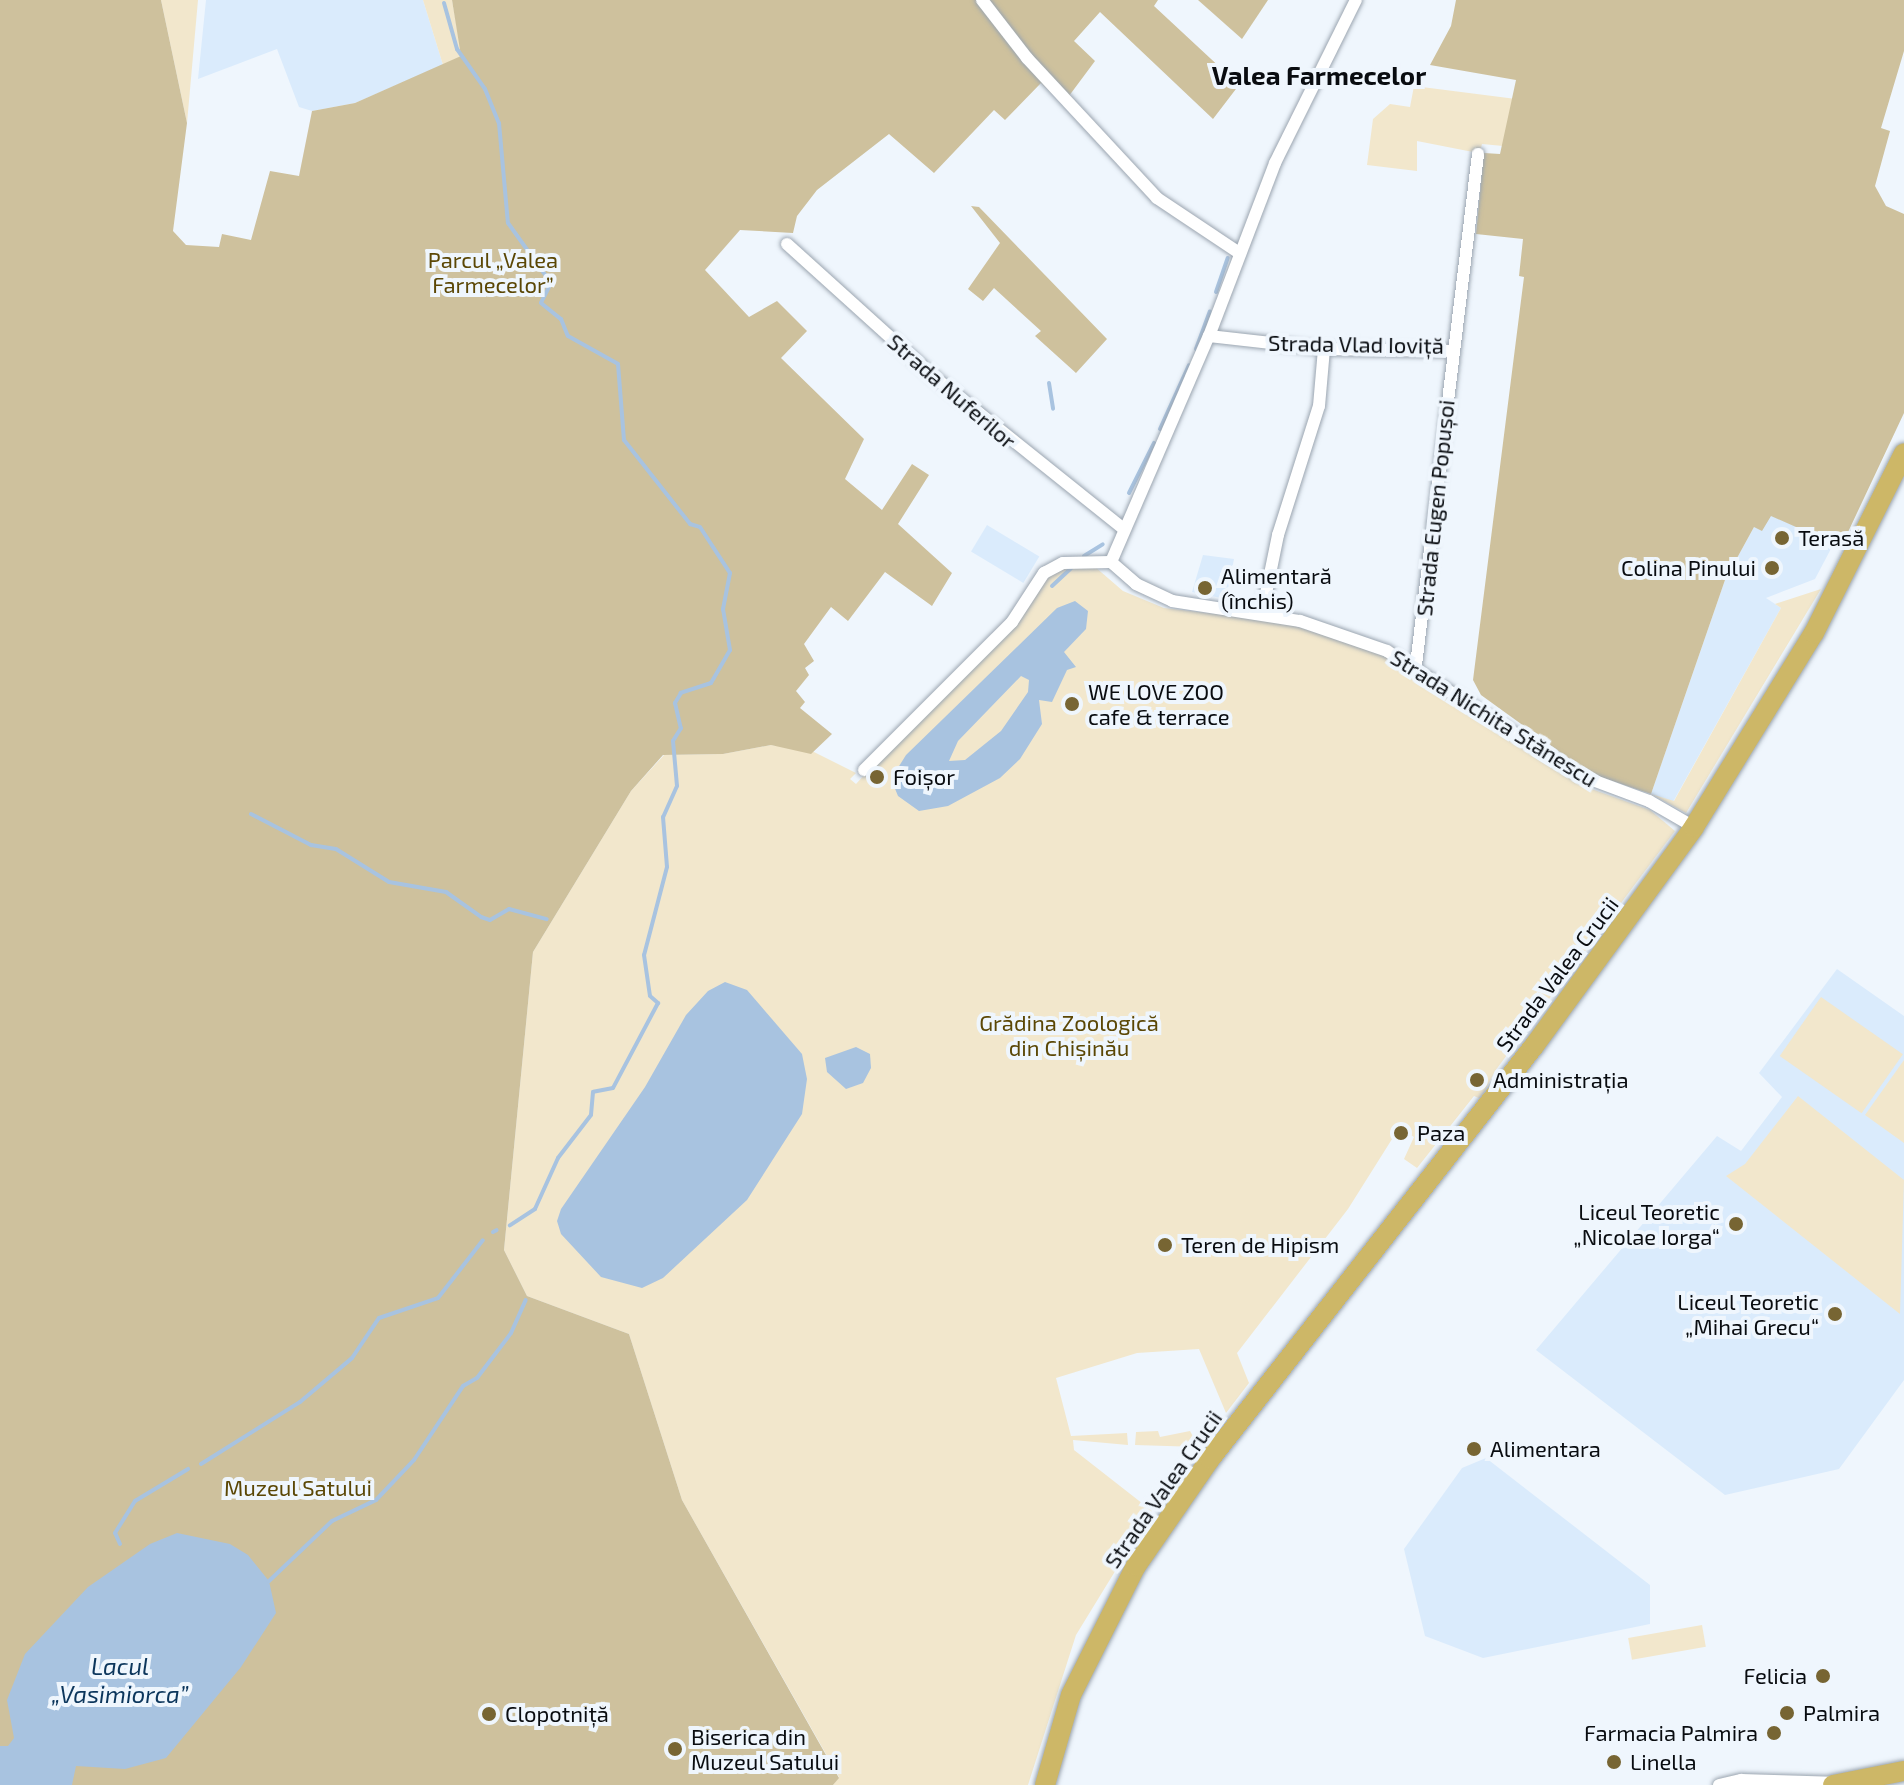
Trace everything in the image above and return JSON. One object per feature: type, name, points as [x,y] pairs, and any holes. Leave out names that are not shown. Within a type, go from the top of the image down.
[{"type":"main road","name":"Strada Valea Crucii","points":[[1045,1785],[1091,1646],[1178,1502],[1534,1046],[1694,827],[1814,633],[1904,453]]},
{"type":"main road","points":[[1838,1784],[1904,1771]]},
{"type":"street","points":[[982,0],[1027,58],[1157,198],[1238,252]]},
{"type":"street","points":[[864,770],[1012,622],[1044,573],[1063,563],[1111,562],[1209,336],[1238,252],[1292,125],[1356,0]]},
{"type":"street","name":"Strada Vlad Ioviță","points":[[1209,336],[1324,349],[1453,351],[1468,273],[1478,154]]},
{"type":"street","name":"Strada Nuferilor","points":[[787,244],[934,377],[1124,529]]},
{"type":"street","points":[[1262,613],[1278,535],[1319,406],[1324,349]]},
{"type":"street","name":"Strada Eugen Popușoi","points":[[1416,665],[1453,351]]},
{"type":"street","name":"Strada Nichita Stănescu","points":[[1111,562],[1136,584],[1172,601],[1262,613],[1353,635],[1416,665],[1579,775],[1649,801],[1694,827]]},
{"type":"street","points":[[1719,1785],[1741,1780],[1838,1784]]},
{"type":"shaded area","points":[[206,0],[423,0],[443,65],[355,103],[312,111],[299,107],[277,49],[198,79]]},
{"type":"shaded area","points":[[1770,515],[1834,543],[1815,579],[1766,598],[1781,608],[1673,802],[1651,794],[1725,580],[1754,527]]},
{"type":"shaded area","points":[[987,525],[1039,556],[1023,583],[971,552]]},
{"type":"shaded area","points":[[1203,555],[1234,559],[1226,599],[1192,592]]},
{"type":"shaded area","name":"Liceul Teoretic „Nicolae Iorga“","points":[[1837,969],[1904,1016],[1904,1380],[1839,1469],[1725,1495],[1536,1350],[1717,1136],[1741,1151],[1782,1097],[1759,1073]]},
{"type":"shaded area","points":[[1486,1458],[1650,1585],[1650,1624],[1483,1658],[1425,1636],[1404,1549],[1462,1468]]},
{"type":"green space","name":"Muzeul Satului","points":[[0,0],[161,0],[187,123],[173,231],[186,245],[219,247],[222,234],[251,240],[270,171],[299,176],[312,111],[355,103],[461,56],[452,0],[1158,0],[1154,6],[1239,85],[1213,119],[1100,12],[1074,41],[1095,61],[1063,104],[1041,83],[1005,120],[994,110],[934,173],[889,134],[817,190],[797,216],[793,233],[740,230],[705,270],[749,317],[777,301],[807,331],[781,358],[864,439],[845,479],[882,510],[912,464],[929,475],[898,524],[952,573],[932,606],[885,572],[848,621],[831,607],[804,644],[814,661],[805,668],[809,675],[796,691],[805,702],[800,708],[832,734],[811,754],[771,745],[723,754],[663,755],[631,791],[533,952],[504,1250],[527,1296],[629,1334],[682,1500],[839,1778],[833,1785],[0,1785]]},
{"type":"green space","points":[[161,0],[198,0],[187,123]]},
{"type":"green space","points":[[423,0],[452,0],[462,56],[443,65]]},
{"type":"green space","points":[[1198,0],[1268,0],[1242,39]]},
{"type":"green space","points":[[1456,0],[1904,0],[1904,51],[1881,128],[1890,131],[1875,186],[1886,206],[1904,214],[1904,413],[1841,547],[1771,516],[1762,531],[1754,527],[1725,580],[1651,794],[1589,773],[1481,695],[1473,680],[1524,277],[1519,276],[1523,239],[1476,234],[1484,153],[1500,154],[1516,80],[1430,65],[1451,26]]},
{"type":"green space","points":[[1414,86],[1516,99],[1514,147],[1482,144],[1480,151],[1473,152],[1417,141],[1417,171],[1367,165],[1373,119],[1390,104],[1410,107]]},
{"type":"green space","points":[[971,206],[979,207],[1107,339],[1076,373],[1035,336],[1041,331],[994,288],[983,301],[968,289],[1000,243]]},
{"type":"green space","name":"Grădina Zoologică din Chișinău","points":[[1094,566],[1123,591],[1164,608],[1279,621],[1371,650],[1402,665],[1586,787],[1650,810],[1675,831],[1495,1071],[1481,1099],[1474,1096],[1417,1168],[1404,1159],[1414,1137],[1399,1128],[1348,1209],[1237,1353],[1249,1383],[1226,1413],[1199,1349],[1137,1353],[1056,1378],[1071,1436],[1127,1433],[1128,1445],[1073,1440],[1074,1450],[1152,1511],[1076,1635],[1028,1785],[833,1785],[839,1777],[682,1500],[629,1334],[527,1296],[504,1250],[533,952],[631,791],[664,755],[723,754],[771,745],[812,751],[856,773],[850,779],[856,784],[1046,578],[1063,568]]},
{"type":"green space","points":[[1821,589],[1686,813],[1651,794],[1674,801],[1781,608],[1775,604]]},
{"type":"green space","points":[[1821,997],[1903,1054],[1862,1113],[1780,1056]]},
{"type":"green space","points":[[1904,1060],[1904,1143],[1865,1115]]},
{"type":"green space","points":[[1798,1096],[1904,1180],[1900,1314],[1726,1176],[1745,1164]]},
{"type":"green space","points":[[1158,1431],[1160,1437],[1190,1431],[1199,1447],[1135,1445],[1136,1432]]},
{"type":"green space","points":[[1702,1625],[1706,1647],[1632,1660],[1628,1638]]},
{"type":"water","points":[[1075,601],[1088,611],[1086,629],[1064,652],[1076,667],[1067,670],[1052,702],[1039,700],[1042,724],[1020,759],[1000,778],[948,806],[919,811],[898,796],[891,779],[906,755],[1057,608]],"holes":[[[1021,676],[1029,680],[1028,692],[1001,731],[965,760],[949,761],[958,741]]]},
{"type":"water","points":[[725,982],[747,990],[802,1054],[807,1079],[802,1114],[747,1200],[663,1278],[642,1288],[601,1277],[561,1234],[557,1221],[561,1209],[645,1087],[686,1015],[708,991]]},
{"type":"water","points":[[856,1047],[870,1054],[871,1068],[863,1083],[846,1089],[827,1072],[825,1058]]},
{"type":"water","name":"Lacul „Vasimiorca”","points":[[177,1533],[230,1544],[248,1555],[269,1581],[276,1613],[241,1667],[166,1758],[125,1769],[76,1766],[72,1785],[0,1785],[0,1746],[8,1746],[14,1738],[7,1700],[25,1654],[88,1587],[150,1544]]},
{"type":"waterway","points":[[444,3],[457,49],[485,89],[499,123],[508,223],[551,283],[541,303],[561,319],[568,336],[618,364],[624,440],[690,524],[700,527],[730,573],[723,609],[730,650],[711,683],[681,693],[675,703],[681,728],[673,741],[677,786],[663,817],[667,867],[644,955],[650,996],[658,1003],[613,1088],[593,1092],[591,1115],[558,1158],[535,1209],[510,1225]]},
{"type":"waterway","points":[[1216,292],[1228,258]]},
{"type":"waterway","points":[[1196,349],[1210,311]]},
{"type":"waterway","points":[[1160,429],[1189,365]]},
{"type":"waterway","points":[[1049,383],[1053,409]]},
{"type":"waterway","points":[[1129,493],[1154,443]]},
{"type":"waterway","points":[[1084,556],[1103,544]]},
{"type":"waterway","points":[[1052,586],[1071,568]]},
{"type":"waterway","points":[[251,814],[311,845],[336,849],[389,882],[446,892],[481,917],[490,920],[509,909],[547,919]]},
{"type":"waterway","points":[[493,1232],[497,1230]]},
{"type":"waterway","points":[[201,1464],[300,1402],[352,1358],[379,1318],[438,1298],[483,1240]]},
{"type":"waterway","points":[[269,1581],[332,1521],[376,1500],[414,1460],[463,1386],[477,1378],[511,1333],[526,1300]]},
{"type":"waterway","points":[[120,1544],[115,1533],[135,1501],[188,1469]]},
{"type":"place","name":"Terasă","points":[[1782,538]]},
{"type":"place","name":"Colina Pinului","points":[[1772,568]]},
{"type":"place","name":"Alimentară (închis)","points":[[1205,588]]},
{"type":"place","name":"WE LOVE ZOO cafe & terrace","points":[[1072,704]]},
{"type":"place","name":"Foișor","points":[[877,777]]},
{"type":"place","name":"Administrația","points":[[1477,1080]]},
{"type":"place","name":"Paza","points":[[1401,1133]]},
{"type":"place","name":"Liceul Teoretic „Nicolae Iorga“","points":[[1736,1224]]},
{"type":"place","name":"Teren de Hipism","points":[[1165,1245]]},
{"type":"place","name":"Liceul Teoretic „Mihai Grecu“","points":[[1835,1314]]},
{"type":"place","name":"Alimentara","points":[[1474,1449]]},
{"type":"place","name":"Felicia","points":[[1823,1676]]},
{"type":"place","name":"Palmira","points":[[1787,1713]]},
{"type":"place","name":"Clopotniță","points":[[489,1714]]},
{"type":"place","name":"Farmacia Palmira","points":[[1774,1733]]},
{"type":"place","name":"Biserica din Muzeul Satului","points":[[675,1749]]},
{"type":"place","name":"Linella","points":[[1614,1762]]},
{"type":"district","name":"Valea Farmecelor","points":[[1319,75]]},
{"type":"park label","name":"Parcul „Valea Farmecelor”","points":[[493,272]]}]
